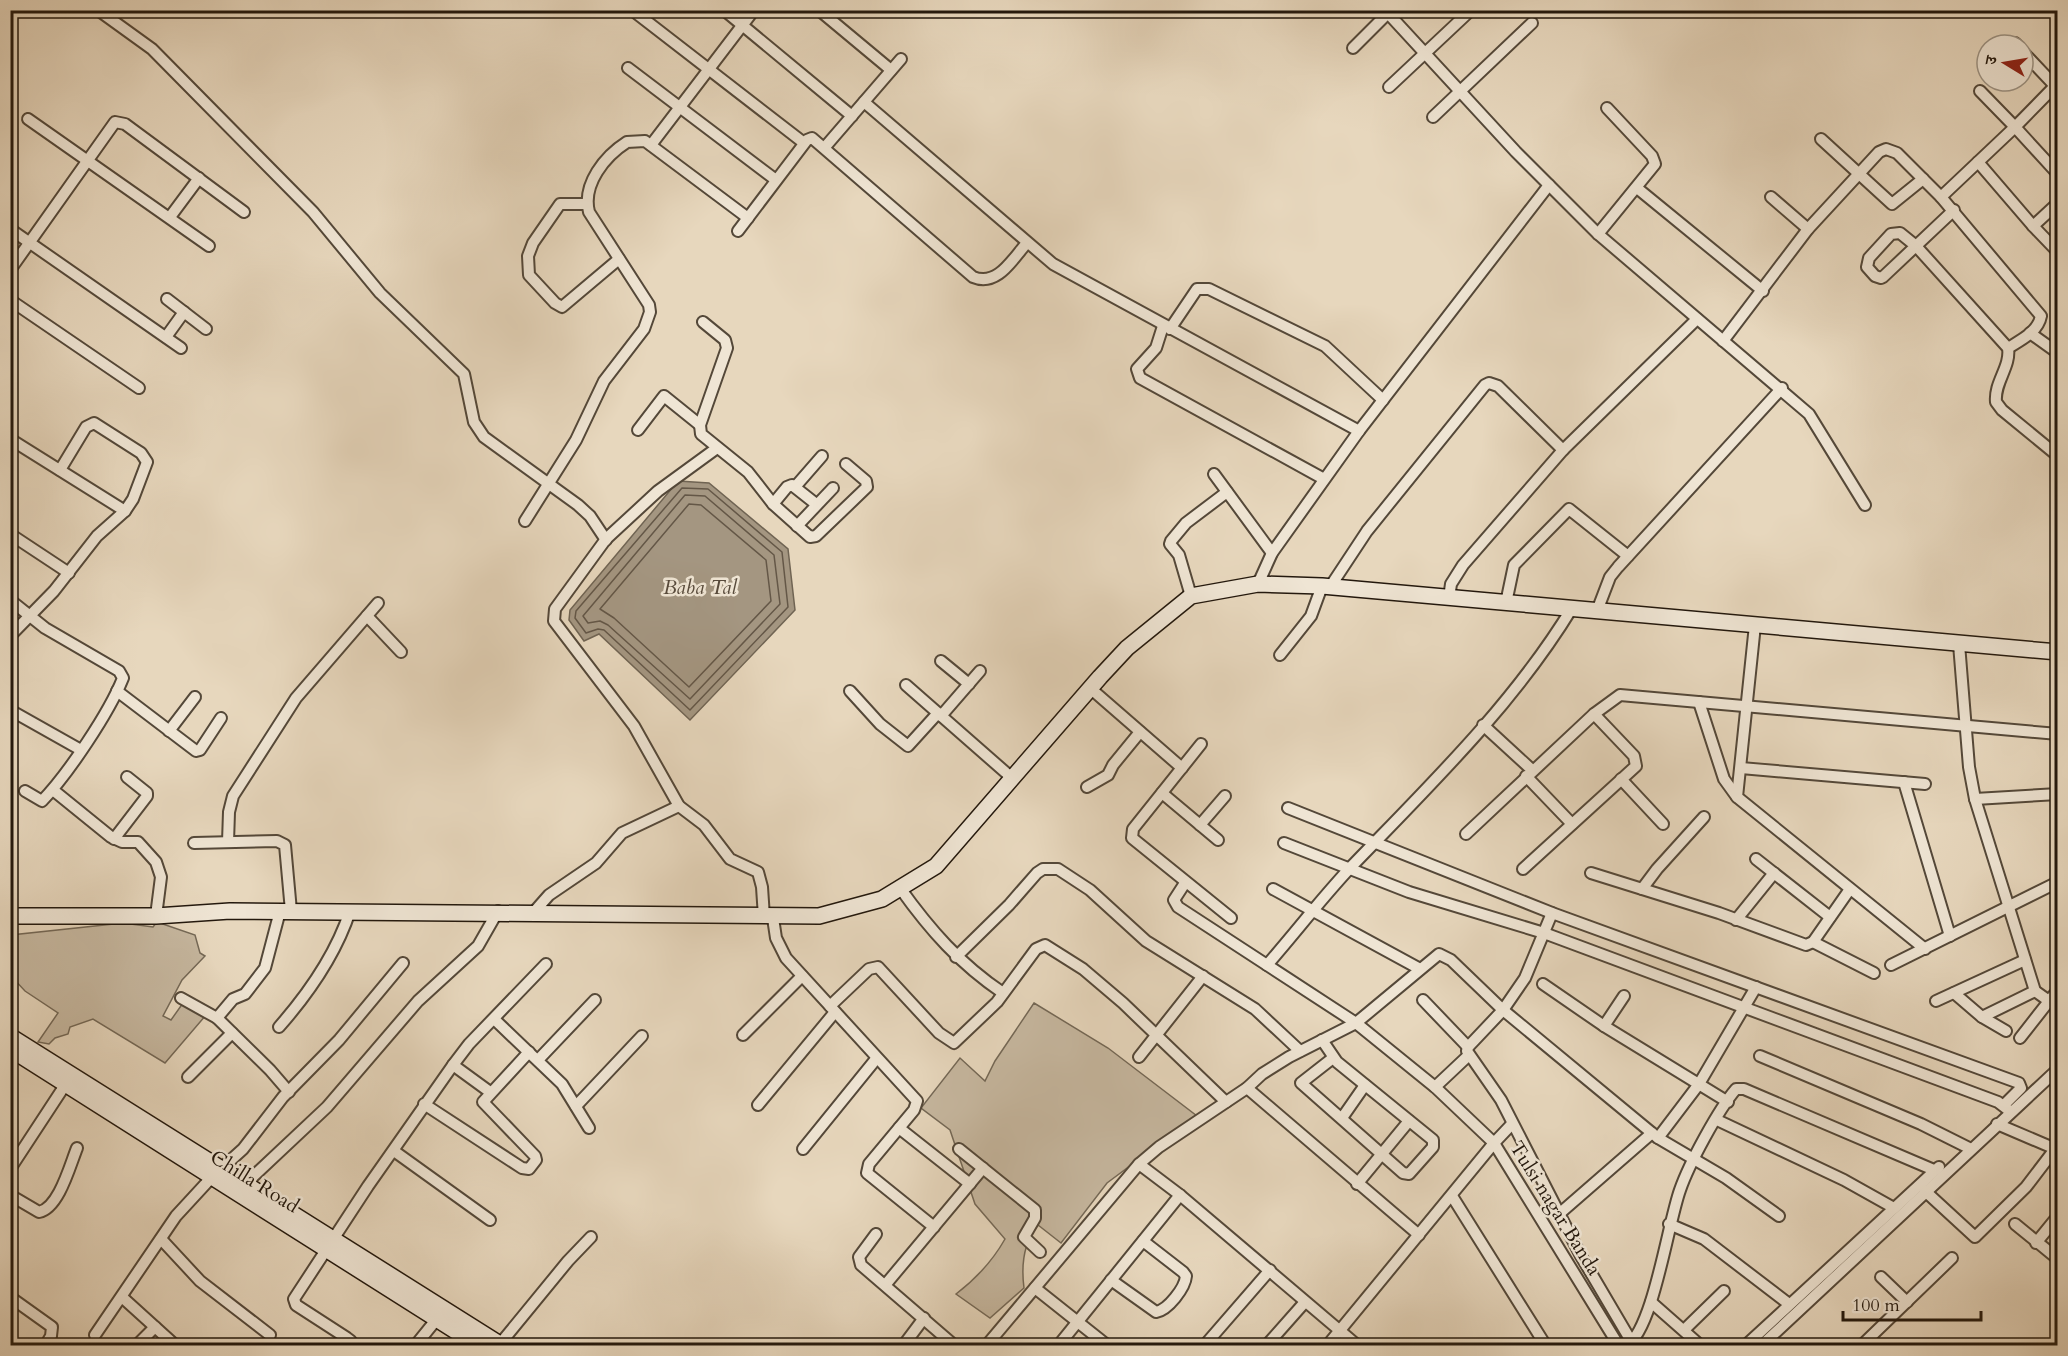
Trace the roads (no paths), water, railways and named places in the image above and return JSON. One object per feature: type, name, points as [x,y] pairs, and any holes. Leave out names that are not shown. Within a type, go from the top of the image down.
[{"type":"street","points":[[98,10],[152,48],[290,188],[380,293],[464,374],[474,422],[484,437],[590,516],[606,540]]},
{"type":"street","points":[[724,10],[852,116]]},
{"type":"street","points":[[651,145],[754,10]]},
{"type":"street","points":[[819,10],[891,70]]},
{"type":"street","points":[[1389,87],[1471,10]]},
{"type":"street","points":[[1353,48],[1388,12],[1423,53],[1598,234],[1782,388],[1815,422],[1865,505]]},
{"type":"street","points":[[636,13],[804,143]]},
{"type":"street","points":[[1433,117],[1532,23]]},
{"type":"street","points":[[825,147],[901,59]]},
{"type":"street","points":[[1941,197],[2057,86],[2035,64]]},
{"type":"street","points":[[628,68],[776,180]]},
{"type":"street","points":[[1982,93],[2058,174]]},
{"type":"street","points":[[864,102],[1026,244],[1053,264],[1359,431]]},
{"type":"street","points":[[1598,234],[1653,168],[1654,160],[1607,108]]},
{"type":"street","points":[[28,119],[209,246]]},
{"type":"street","points":[[10,270],[112,125],[120,121],[244,212]]},
{"type":"street","points":[[738,231],[804,143],[812,138],[974,277],[981,280],[995,278],[1026,244]]},
{"type":"street","points":[[525,521],[576,440],[604,381],[648,320],[648,305],[587,204],[594,178],[615,150],[627,142],[638,139],[651,145],[748,218]]},
{"type":"street","points":[[1821,139],[1893,204],[1923,179]]},
{"type":"street","points":[[1724,341],[1808,229],[1879,152],[1892,150],[1954,210],[2038,311],[2040,321],[2030,333],[2008,348]]},
{"type":"street","points":[[1978,162],[2058,252]]},
{"type":"street","points":[[170,217],[199,178]]},
{"type":"street","points":[[1258,584],[1272,553],[1359,431],[1549,185]]},
{"type":"street","points":[[1637,188],[1763,291]]},
{"type":"street","points":[[1771,197],[1808,229]]},
{"type":"street","points":[[587,204],[565,202],[554,209],[528,256],[529,275],[555,303],[562,307],[619,259]]},
{"type":"street","points":[[2033,226],[2058,203]]},
{"type":"street","points":[[1954,210],[1916,246],[1881,278],[1875,276],[1867,267],[1869,258],[1891,234],[1900,232],[1916,246],[2008,348],[2008,362],[1995,394],[1996,402],[2002,410],[2058,456]]},
{"type":"street","points":[[10,229],[181,348]]},
{"type":"street","points":[[1324,479],[1140,378],[1137,369],[1156,348],[1167,328],[1197,289],[1209,289],[1325,346],[1383,400]]},
{"type":"street","points":[[167,299],[206,329]]},
{"type":"street","points":[[10,300],[139,388]]},
{"type":"street","points":[[166,337],[184,312]]},
{"type":"street","points":[[1449,598],[1451,584],[1463,564],[1563,450],[1697,319]]},
{"type":"street","points":[[703,322],[725,340],[727,348],[700,424],[701,434],[748,472],[773,504],[810,537],[816,536],[867,487],[866,481],[846,464]]},
{"type":"street","points":[[2030,333],[2058,353]]},
{"type":"street","points":[[1280,655],[1311,616],[1326,587],[1367,531],[1485,385],[1489,383],[1498,386],[1563,450]]},
{"type":"street","points":[[1597,610],[1610,578],[1628,556],[1782,388]]},
{"type":"street","points":[[638,430],[659,399],[664,396],[700,424]]},
{"type":"street","points":[[10,636],[69,573],[97,536],[125,511],[133,499],[147,462],[141,453],[90,423],[60,470]]},
{"type":"street","points":[[10,439],[125,511]]},
{"type":"street","points":[[717,448],[658,491],[606,540],[555,609],[554,621],[634,726],[665,786],[679,806],[704,825],[730,859],[753,867],[758,872],[779,948],[876,1059],[917,1101],[914,1110],[869,1164],[867,1173],[934,1227]]},
{"type":"street","points":[[795,487],[822,456]]},
{"type":"street","points":[[1214,474],[1272,553]]},
{"type":"street","points":[[773,504],[787,487],[795,487],[816,504]]},
{"type":"street","points":[[797,526],[833,488]]},
{"type":"street","points":[[1191,596],[1184,569],[1170,544],[1171,541],[1186,523],[1227,492]]},
{"type":"street","points":[[1506,603],[1514,565],[1569,509],[1628,556]]},
{"type":"street","points":[[10,534],[69,573]]},
{"type":"street","points":[[10,916],[156,916],[230,911],[498,911],[769,918],[819,916],[882,899],[936,866],[1127,648],[1191,596],[1258,584],[1326,587],[1597,610],[2058,652]]},
{"type":"street","points":[[10,600],[45,628],[119,671],[123,678],[81,750],[53,790],[42,801],[25,791]]},
{"type":"street","points":[[228,842],[229,812],[234,796],[296,699],[378,603]]},
{"type":"street","points":[[1267,965],[1350,869],[1376,844],[1483,725],[1547,647],[1572,609]]},
{"type":"street","points":[[366,616],[401,652]]},
{"type":"street","points":[[1737,797],[1755,625]]},
{"type":"street","points":[[1959,644],[1969,767],[1975,799],[2035,991],[2049,1001]]},
{"type":"street","points":[[941,661],[969,684]]},
{"type":"street","points":[[850,691],[880,724],[908,746],[980,671]]},
{"type":"street","points":[[906,685],[1012,778]]},
{"type":"street","points":[[1090,688],[1182,768]]},
{"type":"street","points":[[117,691],[191,748],[200,750],[221,718]]},
{"type":"street","points":[[1466,834],[1594,714],[1620,695],[2058,734]]},
{"type":"street","points":[[170,732],[195,697]]},
{"type":"street","points":[[1699,702],[1724,779],[1737,797],[1925,949]]},
{"type":"street","points":[[10,710],[81,750]]},
{"type":"street","points":[[1523,870],[1636,766],[1636,760],[1594,714]]},
{"type":"street","points":[[1483,725],[1529,773],[1572,824]]},
{"type":"street","points":[[1088,787],[1108,775],[1113,765],[1140,732]]},
{"type":"street","points":[[1201,744],[1133,829],[1132,838],[1185,883],[1232,918]]},
{"type":"street","points":[[1741,768],[1925,784]]},
{"type":"street","points":[[114,839],[147,796],[127,777]]},
{"type":"street","points":[[1621,780],[1663,824]]},
{"type":"street","points":[[1904,782],[1950,936]]},
{"type":"street","points":[[53,790],[114,839],[138,842],[156,862],[161,877],[156,916]]},
{"type":"street","points":[[1162,793],[1218,840]]},
{"type":"street","points":[[1975,799],[2058,794]]},
{"type":"street","points":[[1200,825],[1225,796]]},
{"type":"street","points":[[534,912],[549,895],[596,863],[622,833],[679,806]]},
{"type":"street","points":[[1288,808],[1552,913],[2019,1083],[2021,1088],[1997,1124],[1761,1346]]},
{"type":"street","points":[[1642,890],[1657,868],[1704,817]]},
{"type":"street","points":[[194,843],[277,841],[285,845],[285,911],[265,968],[245,994],[233,999],[217,1018]]},
{"type":"street","points":[[1284,843],[1434,901],[1544,933],[1908,1066],[2007,1108]]},
{"type":"street","points":[[1756,859],[1830,917]]},
{"type":"street","points":[[956,957],[1009,905],[1037,873],[1051,867],[1090,890],[1146,941],[1255,1009],[1300,1051]]},
{"type":"street","points":[[1591,873],[1736,920],[1801,944],[1813,942],[1874,973]]},
{"type":"street","points":[[1736,920],[1774,873]]},
{"type":"street","points":[[1891,965],[2058,882]]},
{"type":"street","points":[[1185,883],[1174,900],[1178,907],[1356,1023],[1435,1087],[1494,1143],[1512,1124]]},
{"type":"street","points":[[900,888],[925,923],[956,957],[974,974],[1003,993]]},
{"type":"street","points":[[1273,889],[1420,969]]},
{"type":"street","points":[[1813,942],[1850,889]]},
{"type":"street","points":[[279,1027],[313,984],[341,935],[350,911]]},
{"type":"street","points":[[245,1184],[327,1107],[418,1001],[478,946],[489,931],[498,911]]},
{"type":"street","points":[[1435,1087],[1503,1010],[1531,968],[1552,913]]},
{"type":"street","points":[[758,1105],[832,1009],[869,969],[878,967],[939,1033],[954,1043],[989,1010],[1036,949],[1045,945],[1091,976],[1157,1035],[1226,1102]]},
{"type":"street","points":[[986,1346],[1139,1164],[1159,1147],[1247,1088],[1262,1074],[1300,1051],[1356,1023],[1439,954],[1445,956],[1503,1010],[1655,1135],[1726,1178],[1779,1216]]},
{"type":"street","points":[[1936,1001],[2025,960]]},
{"type":"street","points":[[95,1335],[123,1298],[176,1216],[243,1149],[288,1092],[332,1047],[403,963]]},
{"type":"street","points":[[351,1346],[347,1338],[293,1302],[424,1104],[453,1065],[546,964]]},
{"type":"street","points":[[743,1035],[802,976]]},
{"type":"street","points":[[1139,1057],[1203,976]]},
{"type":"street","points":[[1543,984],[1604,1026],[1728,1101]]},
{"type":"street","points":[[1559,1214],[1655,1135],[1700,1084],[1756,987]]},
{"type":"street","points":[[2020,1038],[2058,990]]},
{"type":"street","points":[[1982,1017],[2035,991]]},
{"type":"street","points":[[1954,993],[1982,1017],[2006,1031]]},
{"type":"street","points":[[1604,1026],[1624,996]]},
{"type":"street","points":[[180,998],[217,1018],[288,1092]]},
{"type":"street","points":[[538,1060],[595,1000]]},
{"type":"street","points":[[1423,1000],[1468,1051],[1491,1084],[1631,1344]]},
{"type":"street","points":[[494,1019],[562,1084],[589,1128]]},
{"type":"street","points":[[188,1077],[232,1033]]},
{"type":"street","points":[[10,1036],[68,1079],[10,1169]]},
{"type":"street","points":[[576,1106],[642,1036]]},
{"type":"street","points":[[1322,1040],[1333,1058],[1433,1140],[1432,1147],[1409,1174],[1403,1173],[1301,1083],[1333,1058]]},
{"type":"street","name":"Chilla Road","points":[[10,1049],[68,1079],[441,1314],[479,1346]]},
{"type":"street","points":[[424,1104],[522,1168],[529,1169],[536,1161],[535,1156],[484,1106],[484,1098],[529,1052]]},
{"type":"street","points":[[1760,1056],[1921,1124],[1971,1149]]},
{"type":"street","points":[[803,1149],[876,1059]]},
{"type":"street","points":[[453,1065],[490,1092]]},
{"type":"street","points":[[2007,1108],[2053,1079],[2058,1069]]},
{"type":"street","points":[[1342,1118],[1365,1085]]},
{"type":"street","points":[[1247,1088],[1419,1235]]},
{"type":"street","points":[[1631,1344],[1651,1302],[1681,1187],[1694,1160],[1736,1089],[1744,1089],[1934,1170]]},
{"type":"street","points":[[1717,1120],[1844,1180],[1894,1208]]},
{"type":"street","points":[[1357,1184],[1408,1121]]},
{"type":"street","points":[[1925,1191],[1975,1237],[2026,1187],[2056,1150],[1997,1124]]},
{"type":"street","points":[[899,1128],[970,1184]]},
{"type":"street","name":"Tulsi nagar Banda","points":[[1327,1346],[1494,1143],[1619,1346]]},
{"type":"street","points":[[10,1194],[39,1212],[48,1209],[64,1182],[77,1148]]},
{"type":"street","points":[[960,1149],[1035,1210],[1035,1218],[1024,1237],[1040,1252]]},
{"type":"street","points":[[394,1151],[490,1220]]},
{"type":"street","points":[[1139,1164],[1180,1195],[1358,1346]]},
{"type":"street","points":[[1745,1346],[1934,1170],[1942,1167],[1948,1169]]},
{"type":"street","points":[[886,1284],[983,1168]]},
{"type":"street","points":[[216,1174],[245,1184],[330,1245]]},
{"type":"street","points":[[1058,1346],[1180,1195]]},
{"type":"street","points":[[1452,1196],[1543,1341],[1532,1346]]},
{"type":"street","points":[[2036,1244],[2055,1223]]},
{"type":"street","points":[[1670,1224],[1704,1239],[1788,1304]]},
{"type":"street","points":[[2015,1224],[2036,1244],[2058,1259]]},
{"type":"street","points":[[876,1234],[859,1261],[955,1346]]},
{"type":"street","points":[[415,1346],[441,1314],[502,1345],[545,1287],[591,1237]]},
{"type":"street","points":[[161,1239],[200,1281],[270,1335]]},
{"type":"street","points":[[1111,1280],[1156,1312],[1164,1309],[1184,1285],[1186,1276],[1183,1272],[1143,1240]]},
{"type":"street","points":[[1862,1346],[1952,1258]]},
{"type":"street","points":[[1204,1346],[1270,1270]]},
{"type":"street","points":[[1881,1277],[1907,1302]]},
{"type":"street","points":[[1035,1288],[1108,1346]]},
{"type":"street","points":[[1685,1329],[1724,1291]]},
{"type":"street","points":[[10,1297],[52,1327],[51,1336],[45,1346]]},
{"type":"street","points":[[123,1298],[177,1346]]},
{"type":"street","points":[[1266,1346],[1305,1302]]},
{"type":"street","points":[[1651,1302],[1685,1329],[1701,1346]]},
{"type":"street","points":[[903,1346],[924,1318]]},
{"type":"street","points":[[136,1346],[155,1327]]},
{"type":"water","name":"Baba Tal","points":[[678,481],[709,483],[788,549],[795,610],[690,720],[599,634],[584,641],[569,620],[570,610]]}]
